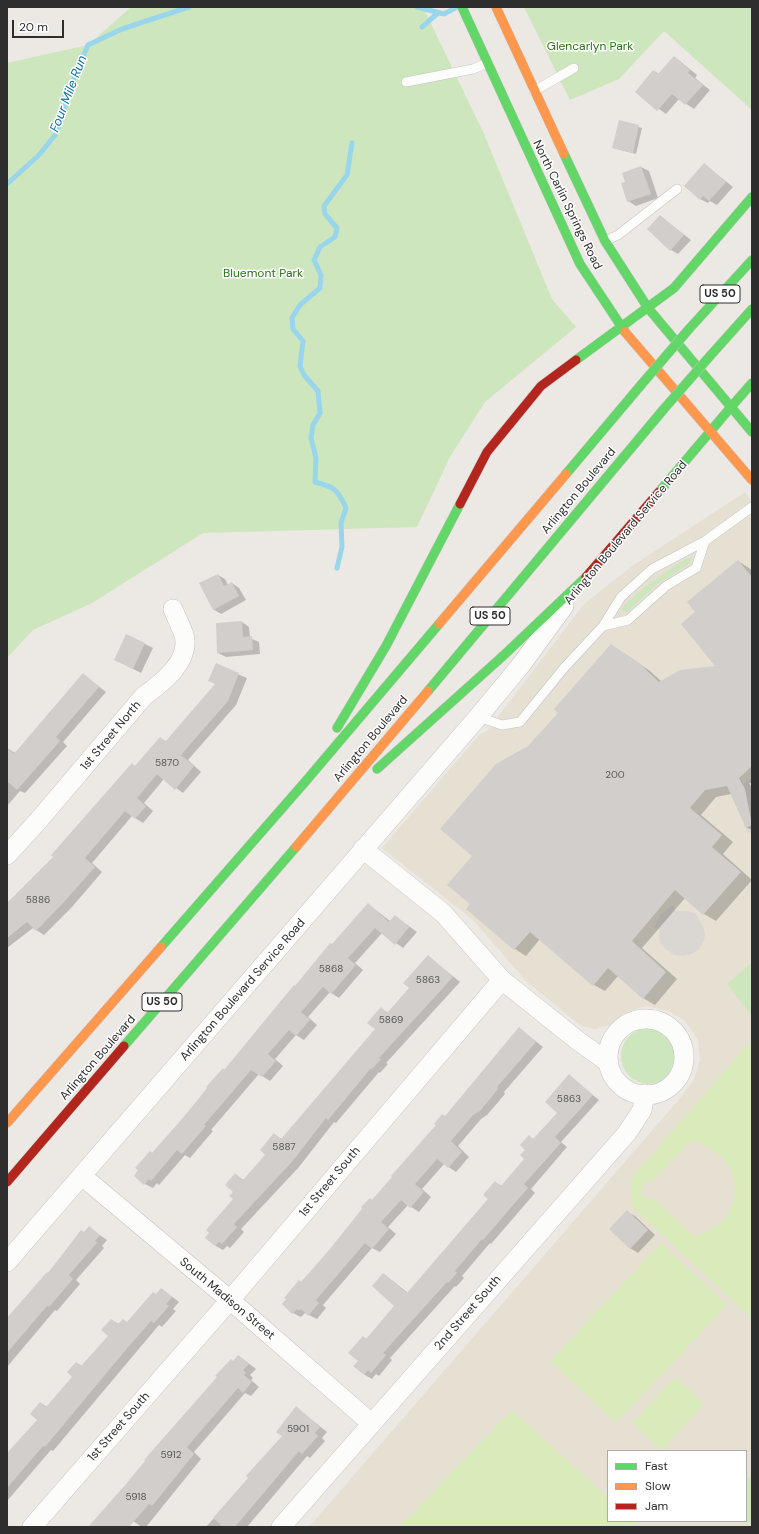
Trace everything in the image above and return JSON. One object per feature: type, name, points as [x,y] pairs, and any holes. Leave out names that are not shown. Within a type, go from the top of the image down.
[{"type":"main road","name":"North Carlin Springs Road","points":[[462,7],[580,264],[621,328],[752,480]]},
{"type":"main road","name":"North Carlin Springs Road","points":[[496,7],[605,241],[648,308],[752,432]]},
{"type":"main road","points":[[305,782],[386,646],[487,452],[541,386],[674,288],[752,198]]},
{"type":"main road","name":"Arlington Boulevard","points":[[7,1123],[305,782],[688,329],[752,260]]},
{"type":"main road","name":"Arlington Boulevard","points":[[7,1182],[318,822],[663,410],[752,309]]},
{"type":"main road","name":"Arlington Boulevard Service Road","points":[[586,577],[752,383]]},
{"type":"main road","points":[[318,822],[504,655],[586,577]]},
{"type":"street","name":"Arlington Boulevard Service Road","points":[[7,1262],[478,717],[521,665],[586,577]]},
{"type":"street","name":"1st Street North","points":[[7,855],[38,821],[144,696],[165,680],[183,655],[184,636],[173,609]]},
{"type":"street","points":[[363,850],[443,913],[502,980],[608,1063],[617,1082],[627,1090],[639,1094],[645,1094],[660,1092],[671,1086],[681,1072],[684,1052],[680,1039],[664,1024],[651,1020],[638,1020],[625,1026],[616,1035],[609,1049],[608,1063]]},
{"type":"street","name":"1st Street South","points":[[32,1527],[230,1300],[502,980]]},
{"type":"street","name":"2nd Street South","points":[[281,1527],[627,1133],[642,1110],[645,1094]]},
{"type":"street","name":"South Madison Street","points":[[82,1176],[230,1300],[371,1423]]},
{"type":"lane","points":[[406,82],[473,69],[487,63]]},
{"type":"lane","points":[[534,91],[574,68]]},
{"type":"lane","points":[[605,241],[618,235],[677,189]]},
{"type":"lane","points":[[478,717],[502,725],[520,722],[564,668],[603,626],[621,597],[652,569],[706,541],[752,507]]},
{"type":"lane","points":[[603,626],[628,620],[666,586],[696,568],[706,541]]},
{"type":"shaded area","points":[[745,492],[752,501],[752,1527],[309,1527],[681,1097],[694,1079],[700,1060],[698,1040],[685,1021],[669,1011],[646,1006],[624,1013],[610,1025],[595,1029],[581,1026],[526,981],[473,920],[382,848],[479,735],[487,731],[584,604],[632,566]]},
{"type":"shaded area","points":[[740,778],[744,784],[751,778],[752,780],[752,833],[747,832],[743,814],[730,784]]},
{"type":"shaded area","points":[[673,905],[675,911],[688,911],[696,914],[704,928],[705,936],[702,944],[698,950],[691,954],[683,956],[675,955],[665,949],[660,943],[659,929],[654,928],[660,915]]},
{"type":"green space","name":"Bluemont Park","points":[[131,7],[423,7],[484,134],[552,299],[576,327],[485,402],[450,457],[417,527],[203,533],[92,603],[33,630],[7,658],[7,63],[88,45]]},
{"type":"green space","name":"Glencarlyn Park","points":[[524,7],[752,7],[752,110],[664,31],[619,79],[570,100]]},
{"type":"green space","points":[[688,558],[691,558],[691,563],[656,585],[627,612],[622,610],[622,608],[645,587]]},
{"type":"green space","points":[[752,962],[752,1016],[727,984]]},
{"type":"green space","points":[[649,1028],[664,1033],[672,1041],[677,1056],[672,1071],[664,1079],[649,1084],[634,1079],[626,1071],[621,1056],[626,1041],[634,1033]]},
{"type":"green space","points":[[749,1043],[752,1046],[752,1319],[632,1207],[631,1178]],"holes":[[[690,1141],[709,1147],[723,1158],[731,1172],[735,1187],[733,1203],[725,1217],[713,1229],[694,1236],[655,1200],[644,1197],[641,1193],[643,1184],[648,1181],[653,1181]]]},
{"type":"green space","points":[[661,1243],[727,1305],[616,1423],[550,1361]]},
{"type":"green space","points":[[675,1377],[704,1404],[661,1450],[632,1423]]},
{"type":"green space","points":[[512,1410],[607,1497],[607,1522],[634,1522],[639,1527],[399,1527]]},
{"type":"green space","points":[[752,1475],[752,1525],[747,1521],[747,1479]]},
{"type":"building","points":[[674,56],[690,70],[688,73],[703,85],[685,105],[672,94],[657,111],[635,92],[653,70],[658,74]]},
{"type":"building","points":[[619,120],[639,125],[633,153],[612,148]]},
{"type":"building","points":[[704,163],[726,182],[709,201],[703,196],[700,200],[684,186]]},
{"type":"building","points":[[641,166],[651,194],[627,202],[621,183],[625,182],[622,173]]},
{"type":"building","points":[[660,215],[684,235],[670,251],[647,229]]},
{"type":"building","points":[[738,560],[752,577],[752,766],[739,778],[745,789],[752,825],[746,828],[727,786],[705,790],[690,808],[722,835],[712,847],[741,872],[703,915],[675,890],[632,941],[666,972],[643,999],[608,968],[593,986],[530,932],[514,950],[466,909],[470,904],[447,885],[472,856],[440,829],[496,764],[528,746],[558,713],[554,709],[611,644],[639,663],[659,682],[680,670],[715,666],[681,624],[695,612],[687,602]]},
{"type":"building","points":[[218,574],[224,586],[232,582],[239,596],[213,610],[199,583]]},
{"type":"building","points":[[242,621],[243,637],[252,636],[253,650],[217,653],[216,623]]},
{"type":"building","points":[[126,634],[145,643],[133,669],[114,660]]},
{"type":"building","points":[[216,663],[239,673],[228,701],[181,755],[194,766],[175,790],[157,774],[137,798],[146,806],[135,819],[125,811],[85,858],[95,867],[64,902],[36,931],[27,922],[7,938],[7,903],[53,857],[51,855],[132,763],[135,766],[160,737],[165,742],[215,684],[208,681]]},
{"type":"building","points":[[83,673],[99,687],[56,737],[60,741],[17,790],[7,781],[7,748],[14,754]]},
{"type":"building","points":[[368,903],[389,922],[395,915],[409,927],[395,945],[375,928],[348,958],[356,965],[331,994],[323,987],[301,1012],[310,1020],[296,1036],[289,1030],[268,1054],[276,1061],[262,1077],[251,1070],[204,1125],[206,1126],[182,1154],[177,1150],[151,1181],[149,1179],[144,1185],[134,1176],[138,1170],[135,1168],[150,1151],[152,1153],[200,1097],[207,1088],[206,1087],[223,1068],[224,1070],[330,943],[332,944]]},
{"type":"building","points":[[428,955],[453,977],[379,1058],[381,1059],[372,1069],[371,1068],[328,1120],[326,1118],[291,1163],[234,1224],[237,1227],[222,1244],[219,1242],[215,1246],[205,1238],[209,1233],[206,1230],[233,1199],[229,1196],[233,1192],[225,1185],[235,1173],[243,1180],[265,1155],[260,1150],[274,1133],[281,1139],[375,1029],[367,1023],[381,1007],[387,1013],[409,988],[403,983]]},
{"type":"building","points":[[519,1027],[536,1042],[497,1087],[498,1089],[480,1111],[473,1115],[451,1141],[462,1152],[448,1168],[437,1159],[415,1184],[424,1192],[410,1208],[401,1200],[381,1222],[389,1229],[372,1249],[365,1243],[316,1300],[319,1303],[308,1316],[301,1309],[299,1311],[297,1309],[292,1314],[282,1304],[286,1299],[284,1298],[299,1280],[301,1282],[329,1250],[362,1209],[361,1207],[370,1198],[372,1200],[436,1125],[434,1124],[442,1114],[445,1116]]},
{"type":"building","points":[[569,1074],[593,1095],[555,1137],[561,1143],[524,1184],[528,1188],[455,1271],[457,1273],[448,1283],[447,1282],[383,1353],[386,1355],[371,1373],[368,1370],[364,1375],[353,1366],[358,1361],[348,1353],[363,1336],[366,1339],[394,1306],[372,1286],[383,1273],[407,1293],[488,1199],[483,1195],[495,1181],[501,1186],[524,1159],[520,1155],[525,1150],[520,1145],[529,1135],[533,1139],[557,1113],[545,1102]]},
{"type":"building","points":[[627,1210],[648,1230],[630,1249],[609,1229]]},
{"type":"building","points":[[89,1226],[100,1235],[95,1241],[97,1243],[69,1275],[73,1279],[49,1307],[47,1306],[7,1353],[7,1318],[47,1272],[48,1273],[81,1230],[84,1232]]},
{"type":"building","points":[[161,1288],[172,1297],[166,1304],[169,1306],[154,1323],[151,1321],[45,1447],[43,1446],[7,1488],[7,1453],[37,1420],[30,1414],[40,1402],[46,1407],[72,1377],[67,1372],[76,1362],[81,1366],[108,1336],[101,1330],[111,1319],[118,1324],[123,1319],[127,1322],[153,1292],[156,1294]]},
{"type":"building","points":[[238,1355],[249,1364],[243,1370],[246,1373],[244,1375],[252,1382],[243,1393],[238,1388],[187,1447],[194,1454],[152,1506],[149,1504],[129,1527],[88,1527],[126,1484],[145,1461],[144,1460],[217,1377],[215,1376],[231,1359],[233,1361]]},
{"type":"building","points":[[296,1406],[320,1427],[315,1433],[318,1436],[302,1454],[299,1451],[235,1527],[223,1527],[213,1518],[248,1478],[246,1476],[282,1436],[276,1432]]},
{"type":"waterway","name":"Four Mile Run","points":[[7,184],[39,155],[56,134],[74,79],[88,45],[122,29],[189,7]]},
{"type":"waterway","name":"Four Mile Run","points":[[417,7],[444,14],[457,7]]},
{"type":"waterway","points":[[422,27],[438,13]]},
{"type":"waterway","points":[[337,568],[342,547],[341,523],[346,508],[341,497],[335,490],[315,482],[316,458],[311,438],[313,425],[320,413],[318,391],[304,375],[300,366],[303,341],[293,329],[292,318],[300,305],[320,288],[321,275],[314,260],[320,247],[335,237],[337,228],[325,214],[324,206],[347,175],[352,143]]},
{"type":"traffic: fast","points":[[462,7],[580,264],[625,332]]},
{"type":"traffic: fast","points":[[564,154],[605,241],[648,308],[752,432]]},
{"type":"traffic: fast","points":[[576,360],[674,288],[752,197]]},
{"type":"traffic: fast","points":[[689,329],[752,260]]},
{"type":"traffic: fast","points":[[710,356],[752,309]]},
{"type":"traffic: fast","points":[[641,385],[689,329]]},
{"type":"traffic: fast","points":[[663,410],[710,356]]},
{"type":"traffic: fast","points":[[731,407],[752,383]]},
{"type":"traffic: fast","points":[[566,474],[641,385]]},
{"type":"traffic: fast","points":[[659,492],[731,407]]},
{"type":"traffic: fast","points":[[428,691],[663,410]]},
{"type":"traffic: fast","points":[[337,728],[386,646],[460,504]]},
{"type":"traffic: fast","points":[[377,769],[504,655],[586,577]]},
{"type":"traffic: fast","points":[[161,947],[305,782],[439,624]]},
{"type":"traffic: fast","points":[[124,1046],[296,847]]},
{"type":"traffic: slow","points":[[496,7],[564,154]]},
{"type":"traffic: slow","points":[[625,332],[752,480]]},
{"type":"traffic: slow","points":[[439,624],[566,474]]},
{"type":"traffic: slow","points":[[296,847],[428,691]]},
{"type":"traffic: slow","points":[[7,1123],[161,947]]},
{"type":"traffic: jam","points":[[460,504],[487,452],[541,386],[576,360]]},
{"type":"traffic: jam","points":[[586,577],[659,492]]},
{"type":"traffic: jam","points":[[7,1182],[124,1046]]}]
